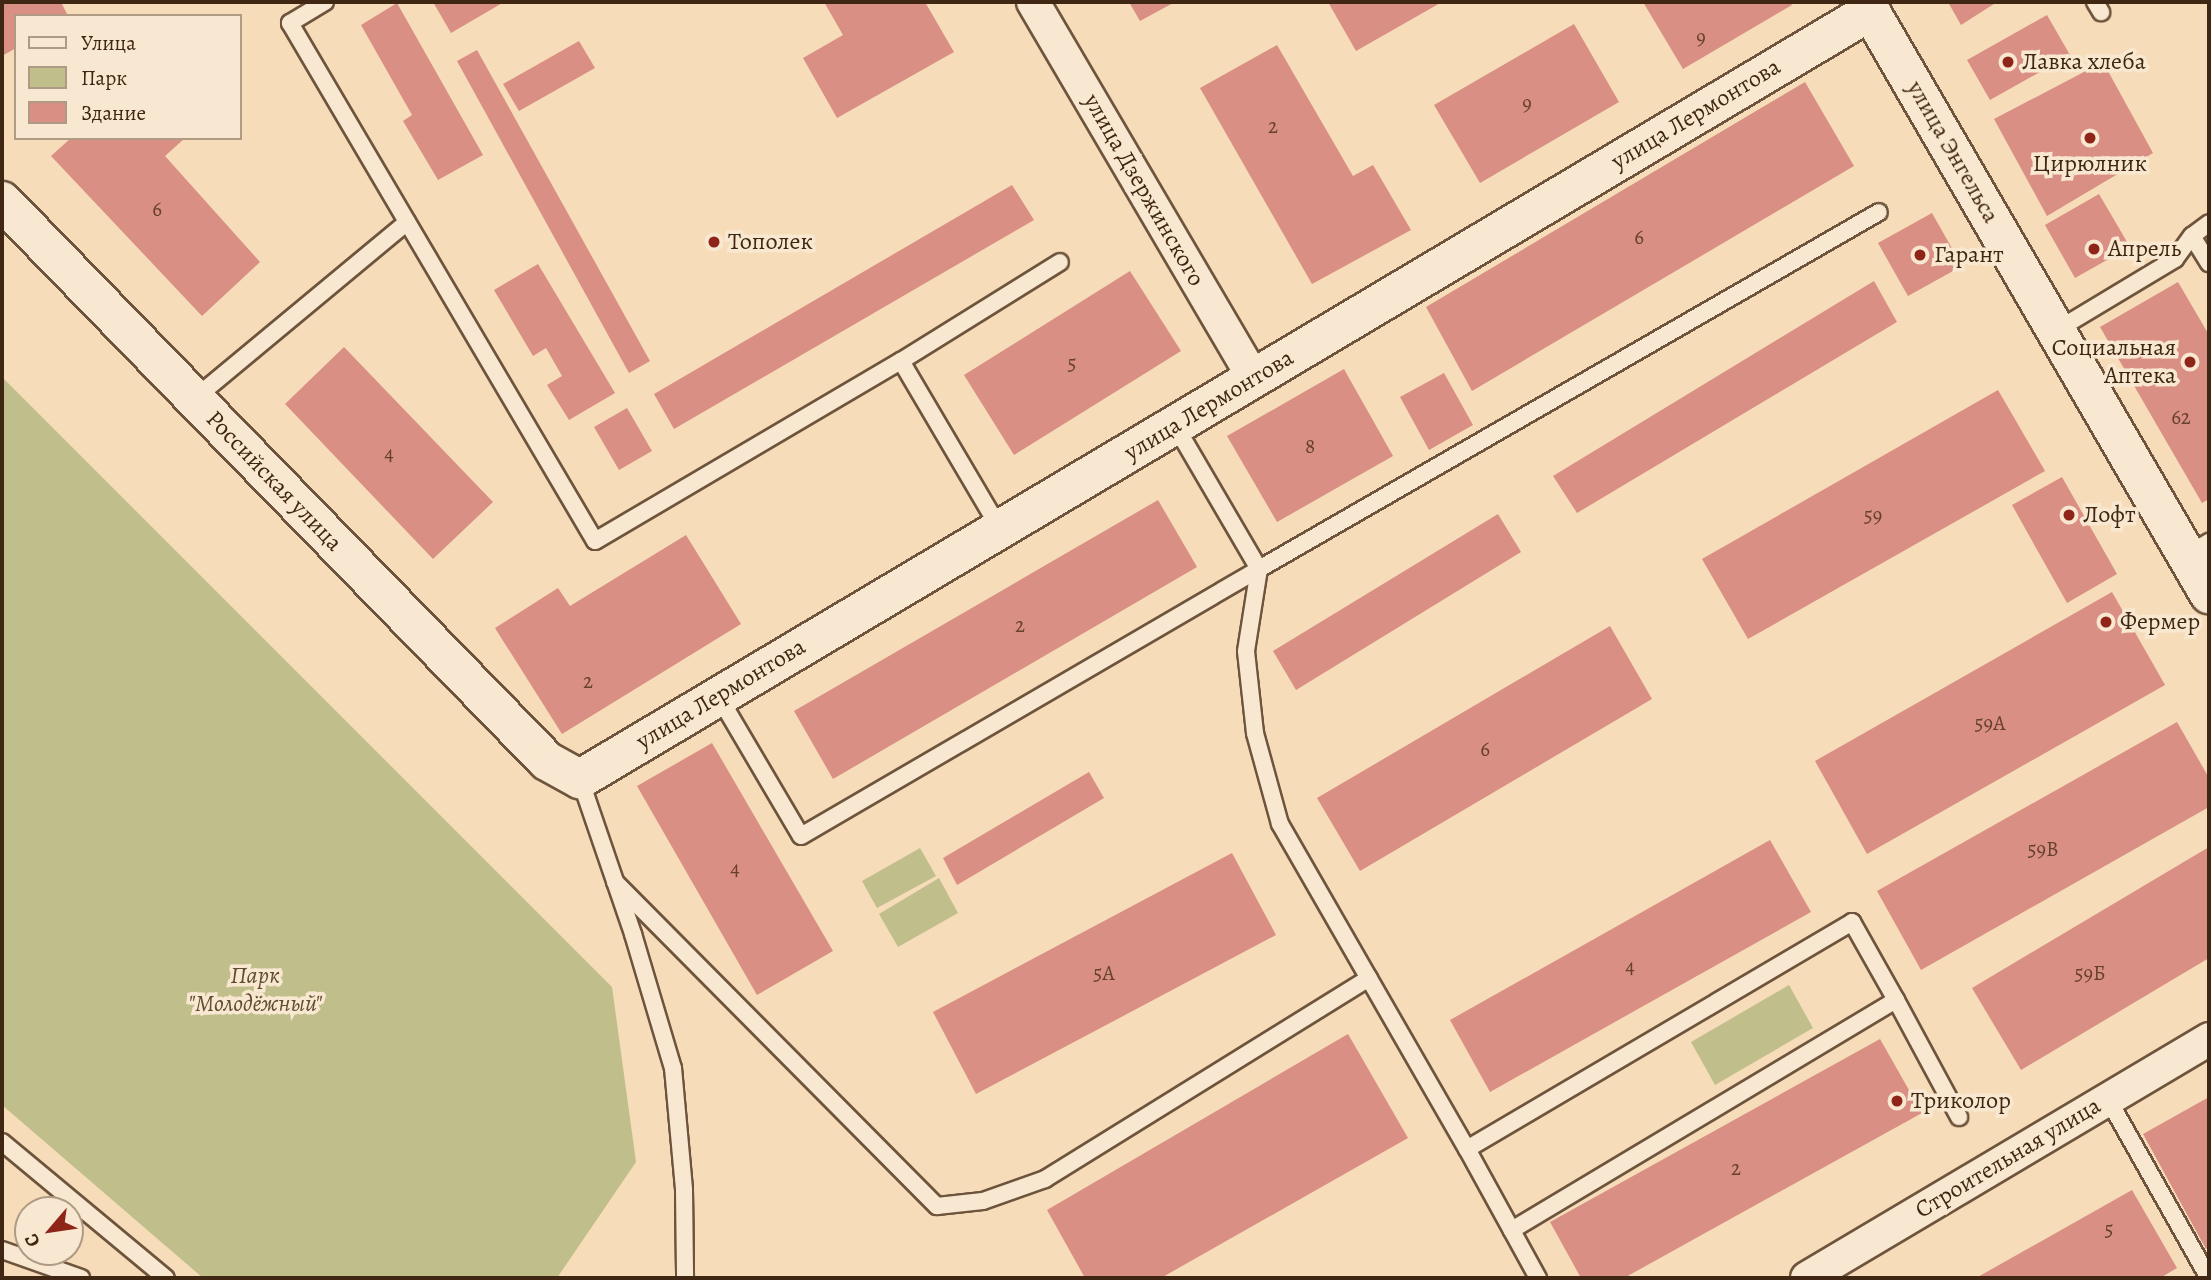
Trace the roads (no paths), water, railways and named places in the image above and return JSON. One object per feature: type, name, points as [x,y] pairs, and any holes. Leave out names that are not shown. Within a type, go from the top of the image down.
[{"type":"street","name":"улица Дзержинского","points":[[1033,2],[1254,379]]},
{"type":"street","name":"улица Лермонтова","points":[[580,779],[1254,379],[1868,7]]},
{"type":"street","name":"улица Энгельса","points":[[1868,7],[2057,330],[2198,548],[2209,594]]},
{"type":"street","name":"Российская улица","points":[[2,201],[547,761],[580,779]]},
{"type":"street","name":"Строительная улица","points":[[1807,1278],[2209,1039]]},
{"type":"lane","points":[[325,2],[290,23],[595,541],[901,361],[1060,261]]},
{"type":"lane","points":[[718,695],[801,836],[1880,212]]},
{"type":"lane","points":[[194,399],[407,222]]},
{"type":"lane","points":[[2057,330],[2175,259],[2192,236],[2209,223]]},
{"type":"lane","points":[[2192,236],[2209,263]]},
{"type":"lane","points":[[901,361],[1000,529]]},
{"type":"lane","points":[[1175,425],[1259,569],[1247,651],[1255,733],[1280,824],[1538,1278]]},
{"type":"lane","points":[[580,779],[673,1068],[684,1190],[685,1278]]},
{"type":"lane","points":[[615,882],[937,1206],[983,1201],[1045,1179],[1369,978]]},
{"type":"lane","points":[[1467,1149],[1852,922],[1959,1117]]},
{"type":"lane","points":[[1511,1230],[1896,1000]]},
{"type":"lane","points":[[2108,1099],[2209,1278]]},
{"type":"lane","points":[[2,1142],[166,1278]]},
{"type":"lane","points":[[2,1250],[81,1278]]},
{"type":"place","name":"Лавка хлеба","points":[[2008,62]]},
{"type":"place","name":"Цирюлник","points":[[2090,138]]},
{"type":"place","name":"Тополек","points":[[714,242]]},
{"type":"place","name":"Апрель","points":[[2094,249]]},
{"type":"place","name":"Гарант","points":[[1920,255]]},
{"type":"place","name":"Социальная Аптека","points":[[2190,362]]},
{"type":"place","name":"Лофт","points":[[2069,515]]},
{"type":"place","name":"Фермер","points":[[2106,622]]},
{"type":"place","name":"Триколор","points":[[1897,1101]]},
{"type":"park label","name":"Парк \"Молодёжный\"","points":[[255,990]]}]
